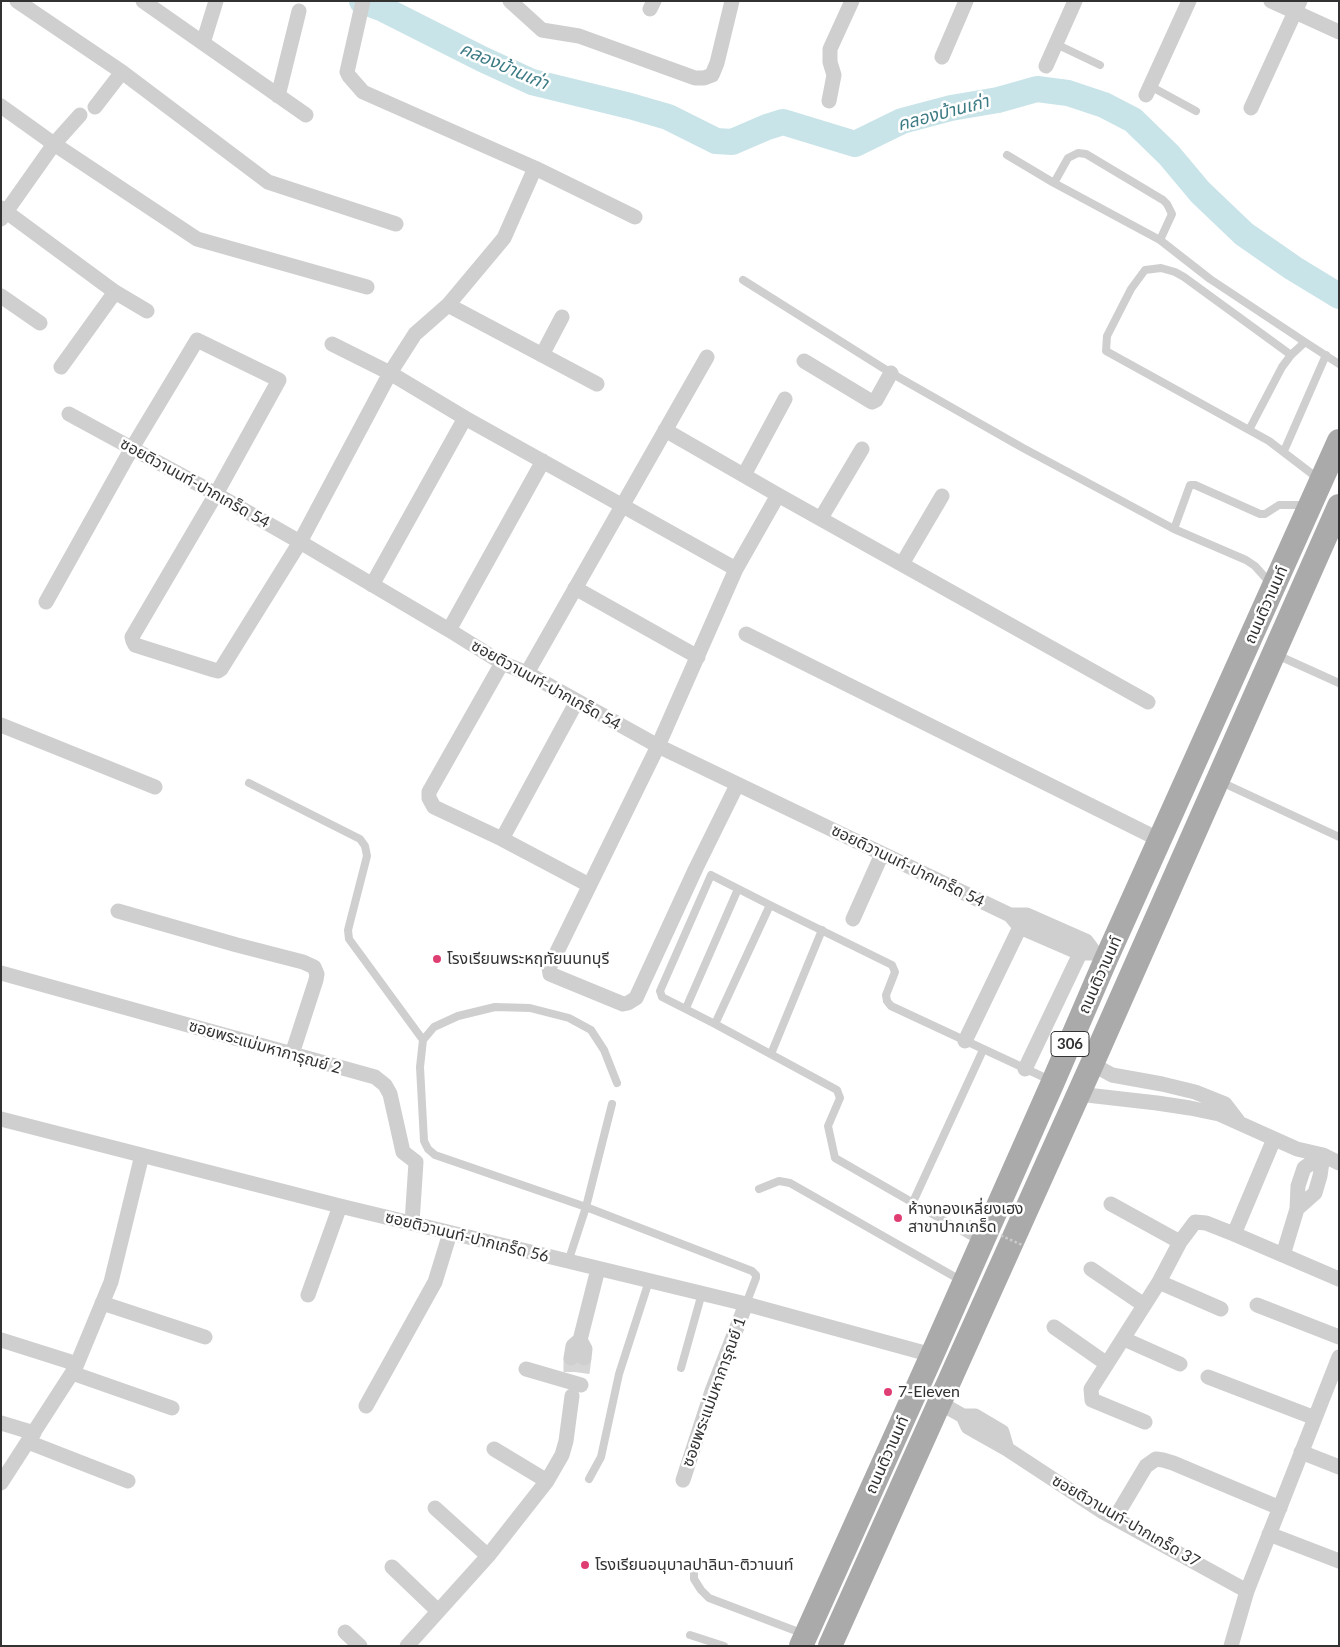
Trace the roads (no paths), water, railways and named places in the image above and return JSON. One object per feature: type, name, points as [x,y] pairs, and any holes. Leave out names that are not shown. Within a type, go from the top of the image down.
[{"type":"main road","name":"ถนนติวานนท์","points":[[803,1640],[1054,1082],[1092,951],[1160,840],[1339,441]]},
{"type":"main road","name":"ถนนติวานนท์","points":[[830,1646],[1092,1064],[1339,506]]},
{"type":"main road","points":[[1192,769],[1217,781]]},
{"type":"street","points":[[17,1],[122,72],[268,182],[396,224]]},
{"type":"street","points":[[143,1],[306,115]]},
{"type":"street","points":[[203,43],[216,1]]},
{"type":"street","points":[[510,1],[542,30],[580,36],[695,78],[704,78],[712,75],[717,63],[732,1]]},
{"type":"street","points":[[829,100],[834,75],[830,62],[830,49],[852,1]]},
{"type":"street","points":[[942,57],[966,1]]},
{"type":"street","points":[[1046,66],[1075,1]]},
{"type":"street","points":[[1148,91],[1189,1]]},
{"type":"street","points":[[1271,1],[1298,7],[1339,32]]},
{"type":"street","points":[[361,7],[348,72],[349,76],[363,92],[534,168],[635,218]]},
{"type":"street","points":[[1251,108],[1298,7]]},
{"type":"street","points":[[278,96],[299,11]]},
{"type":"street","points":[[95,106],[122,72]]},
{"type":"street","points":[[1,106],[54,144],[196,239],[367,287]]},
{"type":"street","points":[[80,114],[54,144],[3,213],[115,292],[148,311]]},
{"type":"street","points":[[46,602],[132,448],[197,340],[279,380],[216,494],[132,637],[135,645],[218,671],[221,669],[300,542],[390,373],[415,334],[448,305],[504,238],[534,168]]},
{"type":"street","points":[[61,366],[115,292]]},
{"type":"street","points":[[1,296],[40,323]]},
{"type":"street","points":[[448,305],[596,384]]},
{"type":"street","points":[[542,355],[562,317]]},
{"type":"street","points":[[332,344],[390,373],[465,418],[736,570]]},
{"type":"street","points":[[527,674],[707,357]]},
{"type":"street","points":[[804,361],[872,402],[876,400],[891,373]]},
{"type":"street","points":[[744,474],[785,399]]},
{"type":"street","name":"ซอยติวานนท์-ปากเกร็ด 54","points":[[69,414],[300,542],[449,630],[502,664],[527,674],[658,746],[1016,921],[1092,951]]},
{"type":"street","points":[[372,585],[465,418]]},
{"type":"street","points":[[665,430],[1148,702]]},
{"type":"street","points":[[821,518],[862,449]]},
{"type":"street","points":[[449,630],[543,461]]},
{"type":"street","points":[[737,785],[636,998],[623,1004],[553,975],[548,971],[658,746],[736,570],[778,495]]},
{"type":"street","points":[[902,564],[942,496]]},
{"type":"street","points":[[575,588],[698,656]]},
{"type":"street","points":[[746,634],[1160,840]]},
{"type":"street","points":[[502,664],[429,792],[428,798],[434,807],[502,839],[589,885]]},
{"type":"street","points":[[502,839],[577,701]]},
{"type":"street","points":[[1,725],[155,787]]},
{"type":"street","points":[[853,919],[882,854]]},
{"type":"street","points":[[118,911],[237,946],[303,962],[314,967],[317,974],[316,980],[292,1054]]},
{"type":"street","points":[[965,1041],[1016,921]]},
{"type":"street","points":[[1025,1069],[1092,951]]},
{"type":"street","name":"ซอยพระแม่มหาการุณย์ 2","points":[[1,973],[375,1077],[385,1085],[390,1094],[403,1152],[416,1162],[412,1223]]},
{"type":"street","points":[[1092,1064],[1112,1075],[1195,1092],[1225,1104],[1241,1124]]},
{"type":"street","points":[[1078,1094],[1190,1108],[1219,1114],[1298,1149],[1323,1155],[1339,1163]]},
{"type":"street","name":"ซอยติวานนท์-ปากเกร็ด 56","points":[[1,1118],[340,1206],[746,1304],[932,1355]]},
{"type":"street","points":[[1234,1234],[1274,1139]]},
{"type":"street","points":[[1,1483],[74,1369],[111,1282],[142,1155]]},
{"type":"street","points":[[1283,1255],[1297,1209],[1298,1186],[1304,1168],[1323,1155]]},
{"type":"street","points":[[1111,1204],[1180,1242]]},
{"type":"street","points":[[308,1295],[340,1206]]},
{"type":"street","points":[[1145,1422],[1092,1400],[1091,1389],[1159,1282],[1180,1242],[1195,1222],[1206,1223],[1234,1234],[1339,1279]]},
{"type":"street","points":[[366,1406],[435,1282],[450,1233]]},
{"type":"street","points":[[1091,1268],[1144,1305]]},
{"type":"street","points":[[407,1646],[488,1556],[547,1481],[562,1455],[566,1441],[576,1375],[573,1346],[580,1340],[598,1269]]},
{"type":"street","points":[[1159,1282],[1221,1309]]},
{"type":"street","points":[[102,1303],[205,1337]]},
{"type":"street","name":"ซอยพระแม่มหาการุณย์ 1","points":[[683,1480],[712,1391],[746,1304]]},
{"type":"street","points":[[1257,1305],[1339,1337]]},
{"type":"street","points":[[1054,1327],[1108,1364]]},
{"type":"street","points":[[1124,1339],[1180,1364]]},
{"type":"street","points":[[1,1340],[172,1408]]},
{"type":"street","points":[[1233,1645],[1247,1590],[1301,1452],[1337,1367]]},
{"type":"street","points":[[526,1369],[576,1375]]},
{"type":"street","points":[[1208,1377],[1315,1418]]},
{"type":"street","name":"ซอยติวานนท์-ปากเกร็ด 37","points":[[940,1403],[964,1416],[968,1427],[1115,1518],[1247,1590]]},
{"type":"street","points":[[1,1423],[128,1481]]},
{"type":"street","points":[[494,1449],[547,1481]]},
{"type":"street","points":[[1301,1452],[1339,1467]]},
{"type":"street","points":[[1115,1518],[1146,1466],[1156,1460],[1173,1463],[1280,1508]]},
{"type":"street","points":[[435,1508],[488,1556]]},
{"type":"street","points":[[1269,1534],[1339,1561]]},
{"type":"street","points":[[392,1567],[438,1610]]},
{"type":"street","points":[[345,1632],[360,1646]]},
{"type":"lane","points":[[1056,44],[1100,65]]},
{"type":"lane","points":[[1148,91],[1196,111]]},
{"type":"lane","points":[[1054,183],[1068,158],[1078,153],[1086,154],[1167,204],[1172,214],[1160,240]]},
{"type":"lane","points":[[1007,155],[1054,183],[1160,240],[1210,279],[1339,364]]},
{"type":"lane","points":[[1291,355],[1175,272],[1161,268],[1145,270],[1130,289],[1107,336],[1106,351],[1284,451],[1321,481]]},
{"type":"lane","points":[[743,280],[891,373],[1023,448],[1174,529],[1246,560],[1255,566],[1274,587]]},
{"type":"lane","points":[[1249,430],[1282,366],[1305,342]]},
{"type":"lane","points":[[1284,451],[1326,355]]},
{"type":"lane","points":[[1174,529],[1190,485],[1193,484],[1260,514],[1265,514],[1280,505],[1311,505]]},
{"type":"lane","points":[[1274,654],[1339,683]]},
{"type":"lane","points":[[1217,781],[1339,837]]},
{"type":"lane","points":[[249,784],[360,839],[366,846],[367,856],[348,930],[348,939],[423,1040]]},
{"type":"lane","points":[[983,1241],[968,1235],[835,1158],[828,1126],[840,1098],[837,1090],[662,996],[660,988],[711,875],[892,965],[895,972],[886,995],[887,1001],[891,1006],[1054,1082]]},
{"type":"lane","points":[[686,1008],[738,889]]},
{"type":"lane","points":[[715,1024],[770,906]]},
{"type":"lane","points":[[771,1054],[822,930]]},
{"type":"lane","points":[[617,1083],[604,1050],[591,1030],[569,1018],[530,1008],[495,1007],[458,1016],[434,1027],[423,1040],[420,1067],[424,1140],[428,1149],[435,1155],[586,1206],[752,1271],[756,1278],[746,1304]]},
{"type":"lane","points":[[913,1202],[984,1050]]},
{"type":"lane","points":[[568,1262],[586,1206],[612,1104]]},
{"type":"lane","points":[[760,1189],[779,1181],[790,1183],[964,1282]]},
{"type":"lane","points":[[589,1479],[601,1457],[619,1374],[649,1281]]},
{"type":"lane","points":[[681,1368],[702,1294]]},
{"type":"lane","points":[[694,1570],[694,1579],[709,1598],[803,1640]]},
{"type":"lane","points":[[690,1635],[724,1646]]},
{"type":"waterway","name":"คลองบ้านเก่า","points":[[362,1],[381,8],[532,82],[668,117],[716,141],[732,142],[783,122],[855,144],[902,121],[951,108],[998,100],[1037,89],[1068,93],[1104,105],[1133,120],[1169,155],[1200,192],[1244,234],[1293,268],[1339,296]]},
{"type":"tunnel","points":[[571,1358],[571,1372]]},
{"type":"tunnel","points":[[582,1373],[584,1358]]},
{"type":"place","name":"โรงเรียนพระหฤทัยนนทบุรี","points":[[437,959]]},
{"type":"place","name":"ห้างทองเหลี่ยงเฮง สาขาปากเกร็ด","points":[[898,1218]]},
{"type":"place","name":"7-Eleven","points":[[888,1392]]},
{"type":"place","name":"โรงเรียนอนุบาลปาลินา-ติวานนท์","points":[[585,1565]]}]
